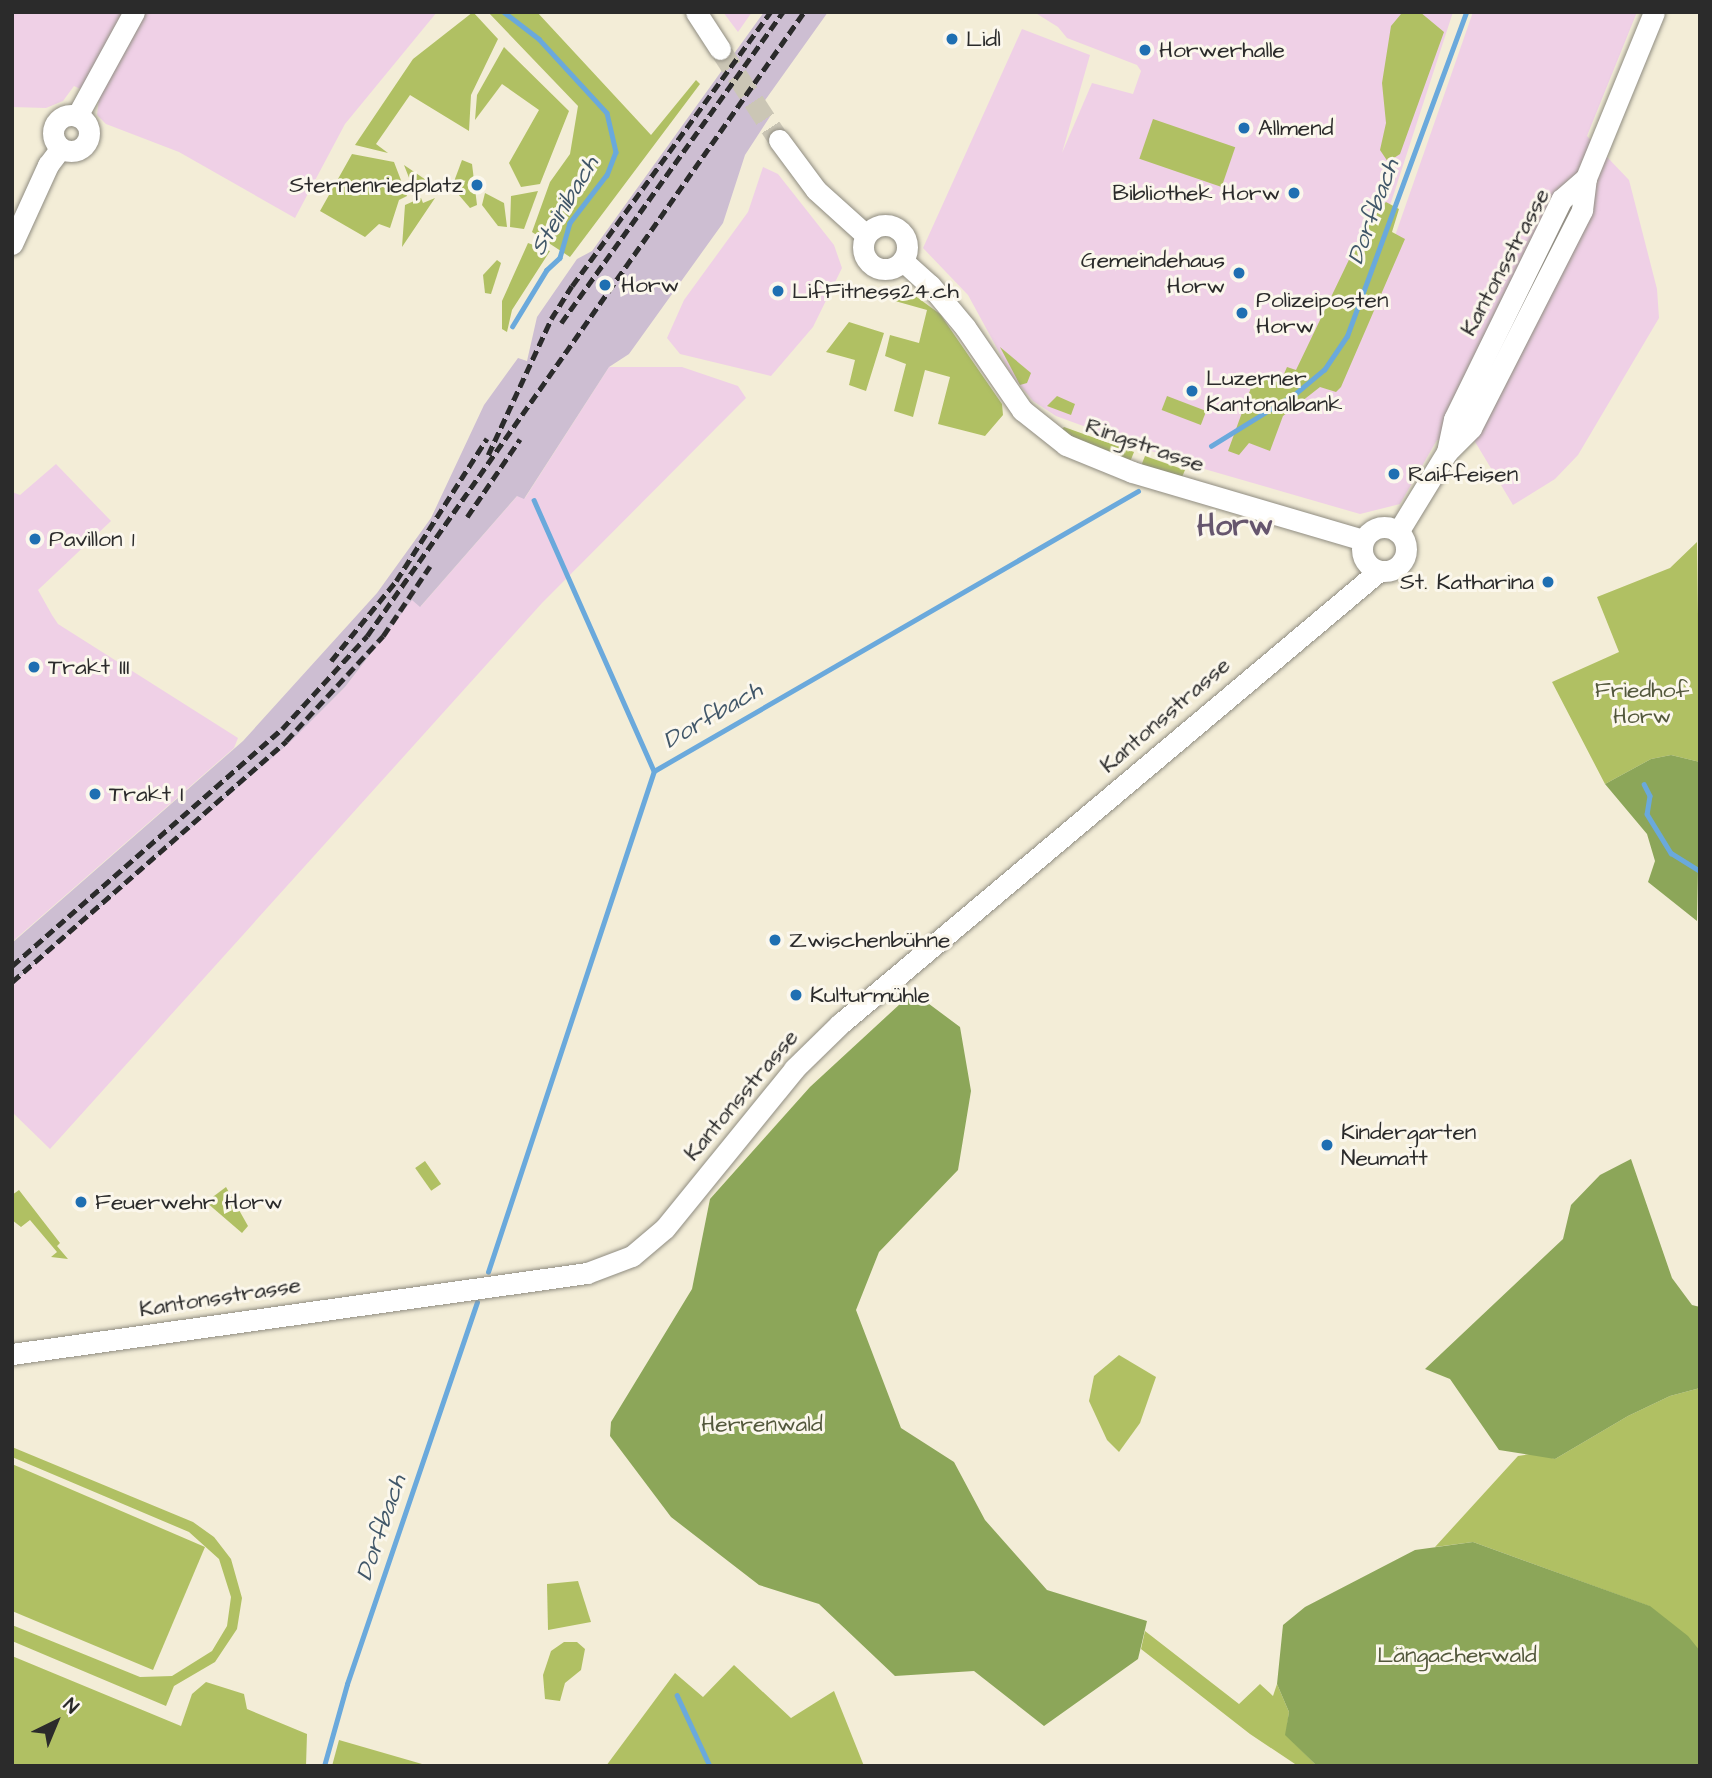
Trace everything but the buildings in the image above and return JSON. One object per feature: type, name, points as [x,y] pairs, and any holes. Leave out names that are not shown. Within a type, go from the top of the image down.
[{"type":"main road","points":[[12,244],[48,165],[61,148],[54,139],[56,123],[65,116],[77,116],[134,12]]},
{"type":"main road","points":[[696,12],[720,49]]},
{"type":"main road","name":"Kantonsstrasse","points":[[1398,532],[1447,452],[1471,428],[1582,210],[1586,178],[1654,12]]},
{"type":"main road","points":[[779,140],[816,190],[866,235]]},
{"type":"main road","points":[[880,225],[901,232],[907,246],[903,261],[884,270],[871,265],[863,253],[866,235],[880,225]]},
{"type":"main road","name":"Ringstrasse","points":[[903,261],[930,285],[965,327],[1022,410],[1059,440],[1132,472],[1363,540]]},
{"type":"main road","points":[[1378,527],[1398,532],[1406,549],[1403,561],[1394,569],[1379,571],[1362,555],[1363,540],[1378,527]]},
{"type":"main road","name":"Kantonsstrasse","points":[[12,1354],[587,1273],[632,1256],[665,1228],[820,1042],[1282,648],[1379,571]]},
{"type":"shaded area","points":[[12,12],[437,12],[345,124],[295,218],[179,152],[106,124],[97,115],[99,98],[74,86],[63,101],[46,108],[12,107]]},
{"type":"shaded area","points":[[723,12],[752,12],[738,32]]},
{"type":"shaded area","points":[[764,12],[828,12],[761,106],[771,115],[745,155],[723,223],[629,354],[609,367],[524,499],[517,496],[420,607],[412,600],[345,687],[289,743],[12,984],[12,943],[243,741],[377,593],[431,518],[484,405],[518,358],[527,361],[537,317],[577,259],[592,251]]},
{"type":"shaded area","points":[[1034,12],[1453,12],[1369,270],[1380,279],[1473,12],[1637,12],[1587,136],[1629,180],[1657,289],[1659,318],[1578,455],[1555,479],[1513,505],[1474,440],[1437,440],[1400,504],[1360,514],[1187,464],[1056,416],[1033,401],[1011,374],[968,295],[923,248],[1022,29],[1090,55],[1062,153],[1092,83],[1133,94],[1141,71],[1137,65],[1067,38],[1058,27]]},
{"type":"shaded area","points":[[763,167],[778,174],[834,245],[842,268],[813,327],[771,376],[680,354],[667,338],[684,300],[748,212]]},
{"type":"shaded area","points":[[609,367],[682,367],[738,386],[746,398],[542,603],[50,1149],[12,1112],[12,984],[288,743],[345,687],[412,599],[421,606],[518,495],[525,498]]},
{"type":"shaded area","points":[[56,464],[111,521],[38,590],[52,615],[58,624],[238,738],[234,748],[12,942],[12,492],[20,495]]},
{"type":"green space","points":[[473,12],[498,39],[471,95],[469,131],[410,95],[376,144],[388,153],[355,145],[413,59]]},
{"type":"green space","points":[[488,12],[537,12],[651,135],[696,80],[700,84],[570,257],[532,232],[550,182],[570,154],[578,106]]},
{"type":"green space","points":[[1420,12],[1444,32],[1400,154],[1388,162],[1380,150],[1386,123],[1382,83],[1391,26],[1401,14]]},
{"type":"green space","points":[[504,47],[569,111],[540,184],[521,187],[509,163],[539,110],[502,84],[475,120],[477,95]]},
{"type":"green space","points":[[1153,119],[1235,147],[1222,187],[1139,159]]},
{"type":"green space","points":[[352,154],[394,162],[407,196],[399,200],[390,228],[379,224],[365,237],[320,211]]},
{"type":"green space","points":[[462,160],[472,164],[477,205],[470,208],[452,187]]},
{"type":"green space","points":[[404,165],[429,182],[431,179],[432,187],[415,193]]},
{"type":"green space","points":[[538,191],[524,229],[510,227],[511,196]]},
{"type":"green space","points":[[485,193],[504,203],[507,227],[498,226],[482,205]]},
{"type":"green space","points":[[421,198],[423,203],[435,198],[402,247],[405,205]]},
{"type":"green space","points":[[1386,202],[1399,209],[1392,232],[1405,239],[1341,387],[1336,392],[1320,387],[1283,416],[1270,451],[1249,443],[1239,455],[1228,451],[1256,374],[1280,383],[1287,367],[1296,370],[1369,218]]},
{"type":"green space","points":[[528,243],[550,251],[512,310],[507,332],[502,329],[502,301]]},
{"type":"green space","points":[[497,260],[501,263],[491,294],[485,293],[483,275]]},
{"type":"green space","points":[[899,292],[914,295],[940,314],[1002,404],[1003,415],[985,436],[938,424],[950,377],[925,370],[913,417],[894,411],[906,364],[885,356],[890,335],[919,343],[927,310],[895,301]]},
{"type":"green space","points":[[849,322],[884,333],[866,391],[849,385],[855,360],[826,352]]},
{"type":"green space","points":[[1000,347],[1031,373],[1027,383],[1020,385]]},
{"type":"green space","points":[[1057,396],[1075,404],[1071,415],[1047,406]]},
{"type":"green space","points":[[1167,396],[1206,411],[1201,425],[1162,410]]},
{"type":"green space","points":[[1064,427],[1134,452],[1130,462],[1060,431]]},
{"type":"green space","points":[[1145,456],[1185,470],[1182,477],[1141,466]]},
{"type":"green space","name":"Friedhof Horw","points":[[1697,542],[1700,762],[1671,755],[1651,759],[1605,784],[1552,682],[1619,652],[1597,597],[1670,568]]},
{"type":"green space","points":[[1671,755],[1700,762],[1697,921],[1648,882],[1655,861],[1647,834],[1605,784],[1651,759]]},
{"type":"green space","name":"Herrenwald","points":[[913,992],[960,1027],[971,1091],[958,1170],[879,1252],[856,1310],[901,1428],[954,1462],[985,1520],[1047,1590],[1147,1621],[1138,1659],[1044,1726],[974,1671],[895,1676],[819,1604],[759,1585],[671,1517],[610,1436],[611,1422],[692,1289],[710,1199],[810,1087]]},
{"type":"green space","points":[[1631,1159],[1672,1278],[1692,1305],[1700,1307],[1700,1388],[1670,1396],[1628,1416],[1555,1459],[1499,1450],[1450,1379],[1425,1369],[1563,1239],[1571,1205],[1600,1175]]},
{"type":"green space","points":[[425,1161],[441,1184],[431,1191],[415,1168]]},
{"type":"green space","points":[[226,1187],[248,1226],[242,1233],[206,1202]]},
{"type":"green space","points":[[19,1190],[60,1243],[57,1246],[68,1259],[51,1257],[57,1252],[30,1220],[21,1227],[12,1220],[12,1195]]},
{"type":"green space","points":[[1119,1355],[1156,1377],[1140,1423],[1119,1452],[1107,1440],[1089,1401],[1094,1376]]},
{"type":"green space","points":[[1700,1388],[1700,1651],[1649,1606],[1473,1542],[1435,1547],[1518,1456],[1536,1453],[1555,1459],[1628,1416],[1670,1396]]},
{"type":"green space","points":[[12,1447],[193,1522],[214,1537],[231,1559],[242,1598],[237,1629],[215,1662],[174,1686],[166,1706],[12,1641],[12,1625],[140,1677],[172,1676],[212,1651],[227,1626],[231,1597],[219,1559],[189,1532],[12,1457]]},
{"type":"green space","points":[[12,1464],[205,1547],[153,1670],[12,1611]]},
{"type":"green space","name":"Längacherwald","points":[[1473,1542],[1650,1606],[1688,1636],[1700,1651],[1700,1766],[1317,1766],[1285,1735],[1289,1712],[1277,1684],[1283,1625],[1305,1607],[1415,1550]]},
{"type":"green space","points":[[578,1581],[591,1622],[548,1630],[547,1584]]},
{"type":"green space","points":[[1145,1631],[1239,1704],[1260,1684],[1273,1696],[1277,1684],[1289,1712],[1286,1735],[1317,1766],[1298,1766],[1250,1734],[1141,1649]]},
{"type":"green space","points":[[564,1642],[577,1642],[585,1649],[581,1670],[565,1683],[560,1701],[545,1699],[543,1675],[551,1651]]},
{"type":"green space","points":[[12,1656],[181,1726],[192,1694],[206,1682],[244,1694],[247,1709],[307,1734],[306,1766],[12,1766]]},
{"type":"green space","points":[[734,1665],[791,1718],[834,1691],[864,1766],[606,1766],[675,1673],[703,1697]]},
{"type":"green space","points":[[339,1740],[429,1766],[332,1766]]},
{"type":"waterway","name":"Steinibach","points":[[504,12],[539,39],[607,113],[616,152],[607,175],[570,223],[560,258],[547,270],[513,326]]},
{"type":"waterway","name":"Dorfbach","points":[[1211,446],[1295,394],[1324,370],[1347,336],[1466,12]]},
{"type":"waterway","name":"Dorfbach","points":[[488,1272],[654,771],[1138,491]]},
{"type":"waterway","name":"Steinibach","points":[[534,500],[654,771]]},
{"type":"waterway","points":[[1644,784],[1650,796],[1647,814],[1671,853],[1700,871]]},
{"type":"waterway","name":"Dorfbach","points":[[324,1766],[347,1684],[477,1303]]},
{"type":"waterway","points":[[677,1695],[710,1766]]},
{"type":"tunnel","points":[[720,49],[779,140]]},
{"type":"railway","points":[[488,455],[551,319],[572,286],[770,12]]},
{"type":"railway","points":[[561,323],[783,12]]},
{"type":"railway","points":[[12,966],[282,729],[367,636],[804,12]]},
{"type":"railway","points":[[331,661],[396,581],[487,438]]},
{"type":"railway","points":[[467,517],[520,439]]},
{"type":"railway","points":[[12,982],[286,741],[383,636],[430,566]]},
{"type":"place","name":"Lidl","points":[[952,39]]},
{"type":"place","name":"Horwerhalle","points":[[1145,50]]},
{"type":"place","name":"Allmend","points":[[1244,128]]},
{"type":"place","name":"Sternenriedplatz","points":[[477,185]]},
{"type":"place","name":"Bibliothek Horw","points":[[1294,193]]},
{"type":"place","name":"Gemeindehaus Horw","points":[[1239,273]]},
{"type":"place","name":"Horw","points":[[605,285]]},
{"type":"place","name":"LifFitness24.ch","points":[[778,291]]},
{"type":"place","name":"Polizeiposten Horw","points":[[1242,313]]},
{"type":"place","name":"Luzerner Kantonalbank","points":[[1192,391]]},
{"type":"place","name":"Raiffeisen","points":[[1394,474]]},
{"type":"place","name":"Pavillon 1","points":[[35,539]]},
{"type":"place","name":"St. Katharina","points":[[1548,582]]},
{"type":"place","name":"Trakt III","points":[[34,667]]},
{"type":"place","name":"Trakt I","points":[[95,794]]},
{"type":"place","name":"Zwischenbühne","points":[[775,940]]},
{"type":"place","name":"Kulturmühle","points":[[796,995]]},
{"type":"place","name":"Kindergarten Neumatt","points":[[1327,1145]]},
{"type":"place","name":"Feuerwehr Horw","points":[[81,1202]]},
{"type":"district","name":"Horw","points":[[1235,526]]}]
